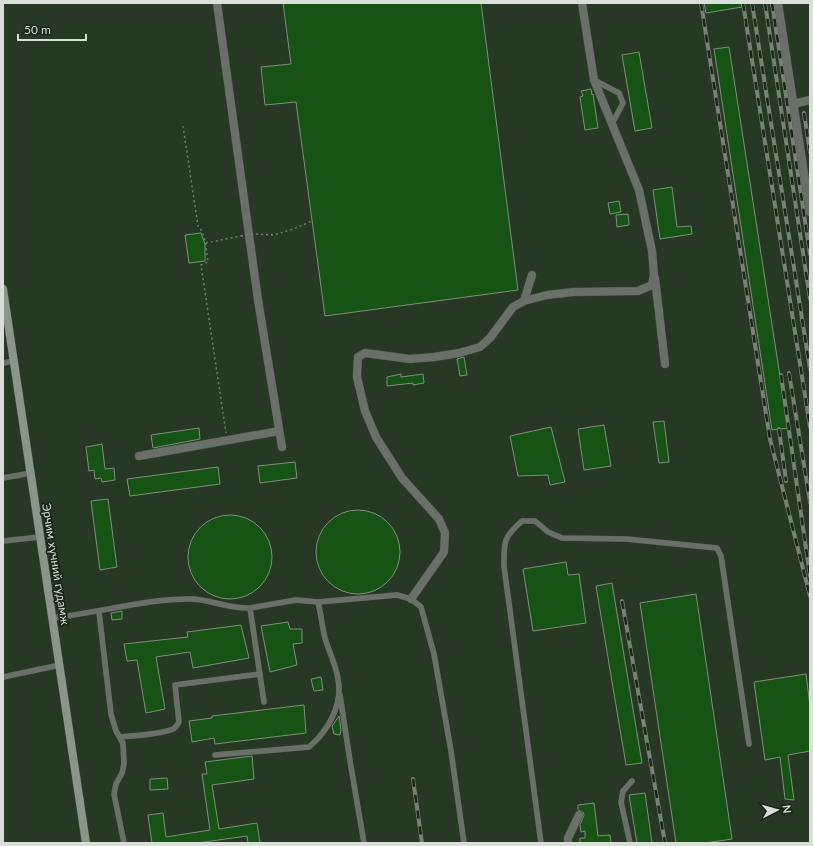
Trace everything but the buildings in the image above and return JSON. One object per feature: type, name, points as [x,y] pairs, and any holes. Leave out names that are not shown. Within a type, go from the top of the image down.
[{"type":"main road","name":"Эрчим хүчний гудамж","points":[[3,289],[86,843]]},
{"type":"street","points":[[217,3],[258,300],[282,447]]},
{"type":"street","points":[[582,3],[594,80],[639,190],[652,251],[665,364]]},
{"type":"street","points":[[778,3],[810,212]]},
{"type":"street","points":[[793,104],[810,100]]},
{"type":"street","points":[[411,599],[444,552],[445,533],[439,519],[402,478],[376,437],[365,411],[358,385],[358,357],[365,353],[410,358],[434,357],[459,353],[480,347],[490,338],[513,307],[524,301],[547,295],[573,292],[638,291],[652,285],[654,274]]},
{"type":"street","points":[[524,301],[532,275]]},
{"type":"street","points":[[139,456],[279,431]]},
{"type":"street","points":[[568,843],[568,838],[579,815]]},
{"type":"lane","points":[[594,80],[619,93],[623,103],[612,124]]},
{"type":"lane","points":[[3,362],[14,361]]},
{"type":"lane","points":[[3,478],[31,473]]},
{"type":"lane","points":[[541,843],[504,566],[504,544],[509,533],[522,521],[535,521],[548,532],[562,538],[626,539],[717,548],[721,556],[749,744]]},
{"type":"lane","points":[[3,541],[40,537]]},
{"type":"lane","points":[[52,618],[99,612],[138,604],[190,599],[241,608],[250,608],[296,600],[318,602],[397,595],[411,599],[421,607],[434,654],[464,843]]},
{"type":"lane","points":[[318,602],[324,637],[338,682],[364,843]]},
{"type":"lane","points":[[250,608],[264,702]]},
{"type":"lane","points":[[99,612],[112,714],[116,731],[123,743],[124,764],[116,784],[114,794],[124,843]]},
{"type":"lane","points":[[3,677],[60,665]]},
{"type":"lane","points":[[120,737],[161,732],[177,726],[179,722],[175,685],[260,674]]},
{"type":"lane","points":[[215,755],[308,747],[319,738],[331,721],[338,700],[338,682]]},
{"type":"lane","points":[[630,843],[621,802],[623,791],[632,781]]},
{"type":"path","points":[[183,126],[198,226],[202,230],[208,262],[201,265],[227,440]]},
{"type":"path","points":[[205,244],[253,234],[274,235],[312,221]]},
{"type":"shaded area","points":[[3,3],[810,3],[810,843],[3,843]]},
{"type":"railway","points":[[701,3],[770,439],[810,596]]},
{"type":"railway","points":[[743,3],[810,427]]},
{"type":"railway","points":[[752,3],[810,369]]},
{"type":"railway","points":[[765,3],[810,299]]},
{"type":"railway","points":[[772,3],[810,254]]},
{"type":"railway","points":[[804,113],[810,152]]},
{"type":"railway","points":[[789,373],[810,502]]},
{"type":"railway","points":[[781,375],[810,576]]},
{"type":"railway","points":[[779,429],[786,481]]},
{"type":"railway","points":[[622,601],[665,843]]},
{"type":"railway","points":[[413,779],[422,843]]}]
